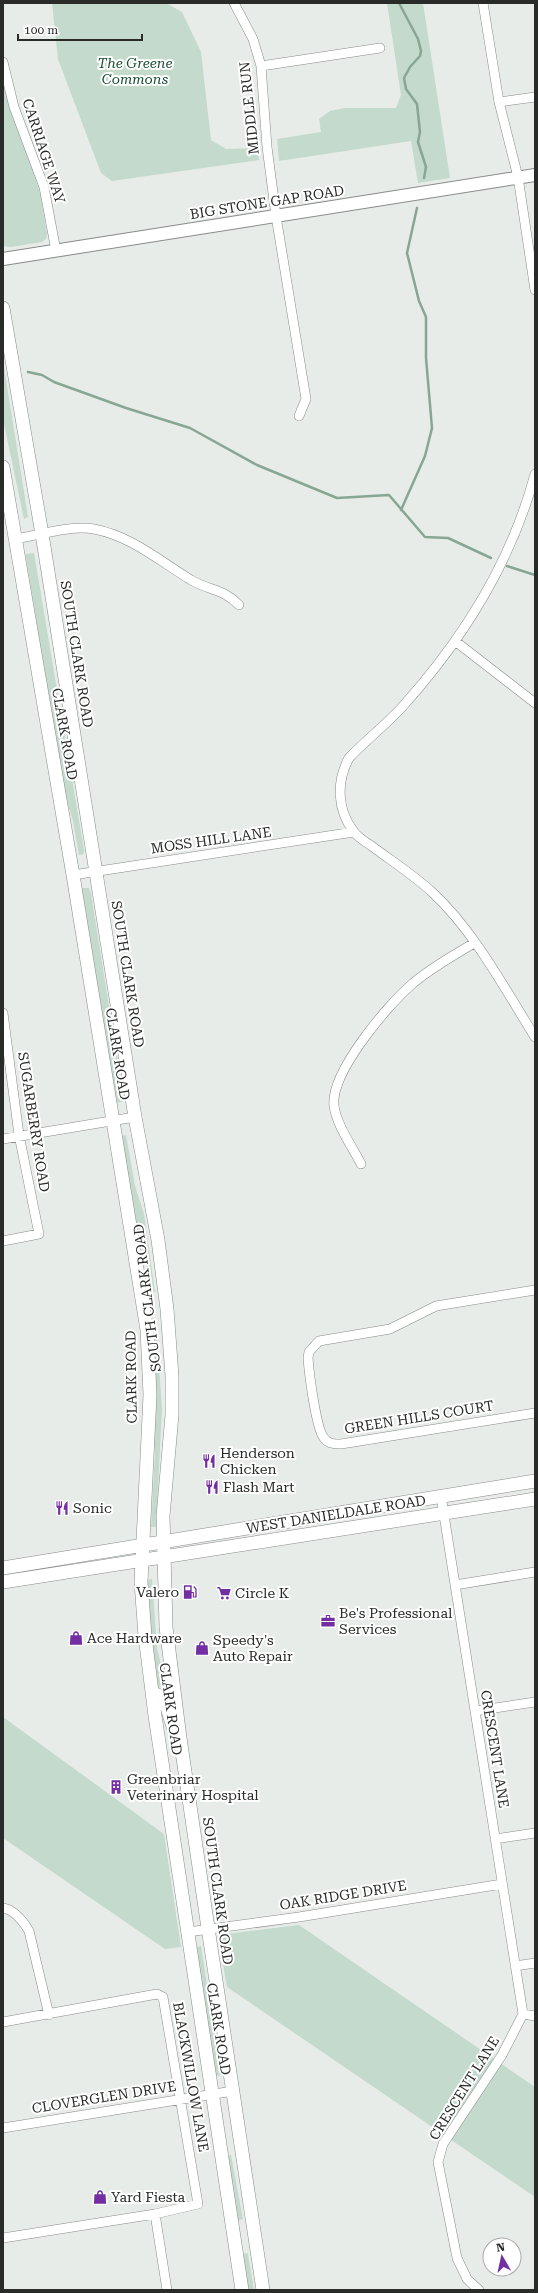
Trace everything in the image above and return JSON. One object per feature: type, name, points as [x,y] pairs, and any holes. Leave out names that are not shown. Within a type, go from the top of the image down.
[{"type":"main road","name":"SOUTH CLARK ROAD","points":[[3,308],[42,534],[135,1117],[158,1240],[167,1309],[172,1383],[163,1542],[166,1627],[187,1788],[263,2290]]},
{"type":"main road","name":"CLARK ROAD","points":[[3,467],[73,875],[147,1330],[150,1395],[142,1560],[143,1611],[152,1694],[242,2290]]},
{"type":"main road","points":[[144,1312],[167,1309]]},
{"type":"main road","name":"WEST DANIELDALE ROAD","points":[[3,1568],[535,1481]]},
{"type":"main road","name":"WEST DANIELDALE ROAD","points":[[3,1582],[535,1499]]},
{"type":"main road","points":[[382,1506],[385,1522]]},
{"type":"main road","points":[[297,1521],[301,1536]]},
{"type":"main road","points":[[152,1694],[157,1694],[162,1697],[170,1721],[180,1738]]},
{"type":"main road","points":[[166,1790],[187,1788]]},
{"type":"main road","points":[[235,2239],[255,2236]]},
{"type":"street","name":"MIDDLE RUN","points":[[234,3],[253,39],[261,66],[267,147],[276,216],[306,399],[299,416]]},
{"type":"street","points":[[483,3],[499,102],[518,177],[535,290]]},
{"type":"street","points":[[261,66],[380,48]]},
{"type":"street","name":"CARRIAGE WAY","points":[[3,62],[14,107],[44,187],[56,251]]},
{"type":"street","points":[[499,102],[535,97]]},
{"type":"street","name":"BIG STONE GAP ROAD","points":[[3,259],[535,175]]},
{"type":"street","points":[[535,474],[522,517],[513,540],[456,641],[404,705],[349,758],[343,769],[339,792],[341,804],[354,832],[434,894],[474,943],[535,1037]]},
{"type":"street","points":[[15,538],[76,529],[94,529],[129,540],[194,582],[228,595],[239,605]]},
{"type":"street","points":[[456,641],[535,703]]},
{"type":"street","name":"MOSS HILL LANE","points":[[73,875],[354,832]]},
{"type":"street","points":[[361,1164],[338,1120],[334,1106],[335,1091],[340,1076],[356,1050],[402,993],[424,975],[474,943]]},
{"type":"street","name":"SUGARBERRY ROAD","points":[[3,1013],[20,1135],[39,1234],[3,1241]]},
{"type":"street","points":[[3,1139],[135,1117]]},
{"type":"street","name":"GREEN HILLS COURT","points":[[535,1290],[436,1306],[390,1329],[319,1341],[309,1352],[308,1358],[318,1428],[324,1440],[329,1443],[341,1444],[535,1413]]},
{"type":"street","name":"CRESCENT LANE","points":[[441,1496],[522,2010],[502,2055],[443,2144],[438,2162],[457,2258],[467,2279],[478,2290]]},
{"type":"street","points":[[455,1585],[535,1572]]},
{"type":"street","points":[[475,1711],[535,1702]]},
{"type":"street","points":[[495,1839],[535,1833]]},
{"type":"street","name":"OAK RIDGE DRIVE","points":[[188,1932],[208,1928],[299,1917],[502,1884]]},
{"type":"street","points":[[3,1908],[8,1909],[22,1920],[29,1931],[49,2015]]},
{"type":"street","points":[[516,1966],[535,1963]]},
{"type":"street","name":"BLACKWILLOW LANE","points":[[3,2022],[49,2015],[157,1994],[163,1997],[198,2204],[156,2214]]},
{"type":"street","points":[[522,2010],[535,2016]]},
{"type":"street","name":"CLOVERGLEN DRIVE","points":[[3,2128],[181,2098],[233,2091]]},
{"type":"street","points":[[3,2238],[156,2214],[167,2290]]},
{"type":"green space","name":"The Greene Commons","points":[[52,3],[166,3],[182,12],[201,52],[211,140],[226,149],[257,148],[259,160],[112,181],[101,173],[58,59]]},
{"type":"green space","points":[[387,3],[423,3],[450,178],[418,183],[411,141],[279,161],[277,139],[321,132],[319,119],[330,111],[345,108],[396,108],[401,95]]},
{"type":"green space","points":[[3,85],[40,192],[47,234],[46,239],[42,242],[11,247],[3,246]]},
{"type":"green space","points":[[3,361],[28,517],[24,519],[3,419]]},
{"type":"green space","points":[[34,553],[84,850],[84,854],[79,855],[73,821],[65,795],[26,557],[26,554]]},
{"type":"green space","points":[[82,888],[89,888],[91,893],[124,1101],[117,1103],[116,1100]]},
{"type":"green space","points":[[126,1135],[135,1186],[144,1214],[155,1292],[151,1292],[150,1290],[146,1263],[137,1230],[122,1136]]},
{"type":"green space","points":[[151,1331],[156,1331],[157,1336],[162,1409],[156,1527],[151,1527],[155,1452],[152,1427]]},
{"type":"green space","points":[[152,1579],[157,1648],[166,1686],[157,1687],[152,1651],[147,1580]]},
{"type":"green space","points":[[3,1717],[164,1834],[181,1947],[165,1949],[3,1838]]},
{"type":"green space","points":[[299,1925],[535,2087],[535,2197],[227,1987],[218,1935]]},
{"type":"green space","points":[[201,1946],[221,2075],[216,2076],[196,1947]]},
{"type":"green space","points":[[231,2155],[243,2219],[238,2221],[228,2156]]},
{"type":"green space","points":[[248,2253],[254,2290],[248,2290],[243,2254]]},
{"type":"waterway","points":[[399,3],[418,39],[421,51],[420,56],[410,67],[404,78],[406,89],[417,104],[420,132],[418,142],[426,167],[424,178]]},
{"type":"waterway","points":[[401,510],[425,456],[432,428],[426,358],[426,317],[419,301],[407,253],[417,208]]},
{"type":"waterway","points":[[28,372],[42,375],[54,382],[126,408],[190,428],[257,465],[337,498],[389,495],[425,537],[448,538],[491,558]]},
{"type":"waterway","points":[[507,566],[535,575]]},
{"type":"place","name":"Henderson Chicken","points":[[209,1461]]},
{"type":"place","name":"Flash Mart","points":[[212,1487]]},
{"type":"place","name":"Sonic","points":[[62,1508]]},
{"type":"place","name":"Valero","points":[[190,1592]]},
{"type":"place","name":"Circle K","points":[[224,1593]]},
{"type":"place","name":"Be's Professional Services","points":[[328,1621]]},
{"type":"place","name":"Ace Hardware","points":[[76,1638]]},
{"type":"place","name":"Speedy's Auto Repair","points":[[202,1648]]},
{"type":"place","name":"Greenbriar Veterinary Hospital","points":[[116,1787]]},
{"type":"place","name":"Yard Fiesta","points":[[100,2197]]}]
